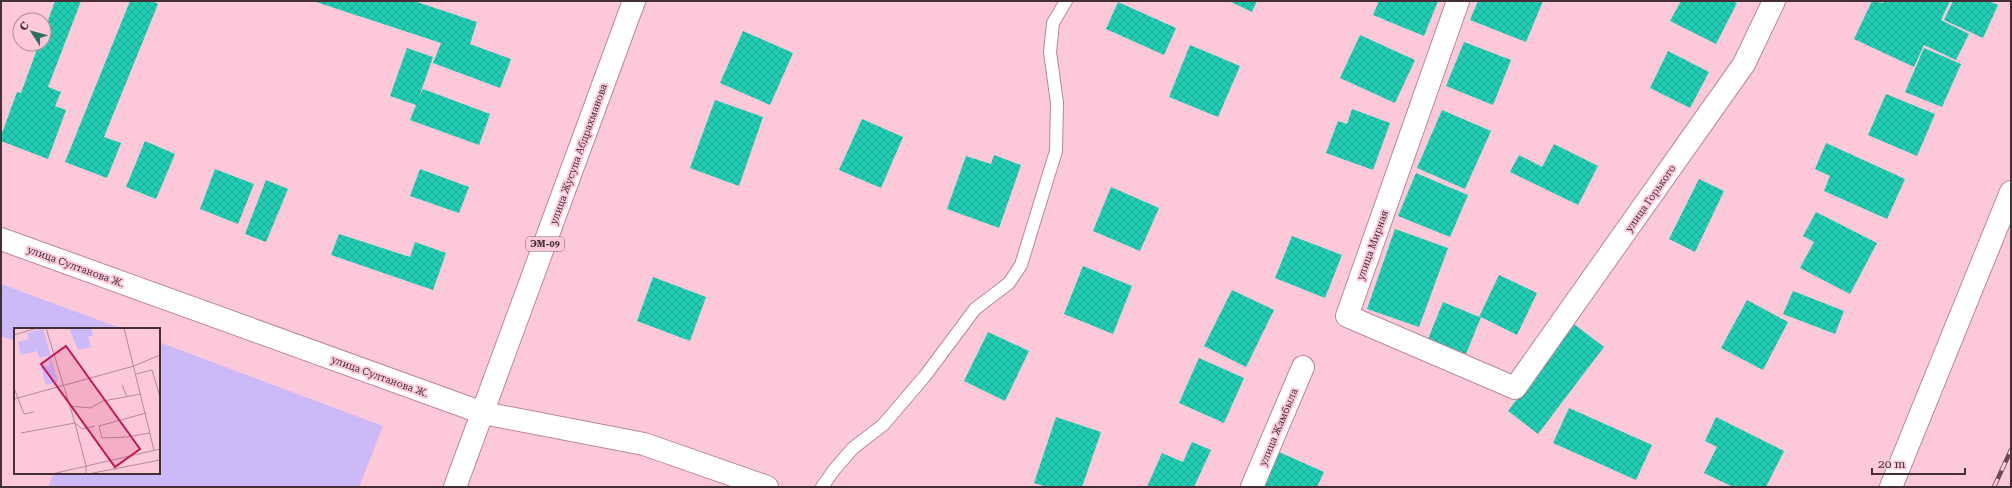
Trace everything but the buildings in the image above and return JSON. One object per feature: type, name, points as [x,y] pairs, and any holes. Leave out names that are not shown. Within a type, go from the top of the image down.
[{"type":"main road","name":"улица Жусупа Абдрахманова","points":[[455,487],[634,1]]},
{"type":"main road","name":"улица Мирная","points":[[1458,1],[1347,316],[1515,388]]},
{"type":"main road","name":"улица Горького","points":[[1515,388],[1744,64],[1774,1]]},
{"type":"main road","points":[[1890,487],[2011,192]]},
{"type":"main road","name":"улица Султанова Ж.","points":[[1,239],[483,413],[644,444],[767,487]]},
{"type":"main road","name":"улица Жамбыла","points":[[1252,487],[1304,367]]},
{"type":"lane","points":[[822,487],[853,448],[883,425],[925,376],[975,310],[1009,283],[1021,265],[1056,151],[1057,103],[1050,52],[1053,23],[1066,1]]},
{"type":"shaded area","points":[[1,284],[120,328],[14,328],[14,341],[1,336]]},
{"type":"shaded area","points":[[160,342],[383,426],[359,487],[48,487],[54,474],[160,474]]},
{"type":"railway","points":[[1994,487],[2011,450]]}]
